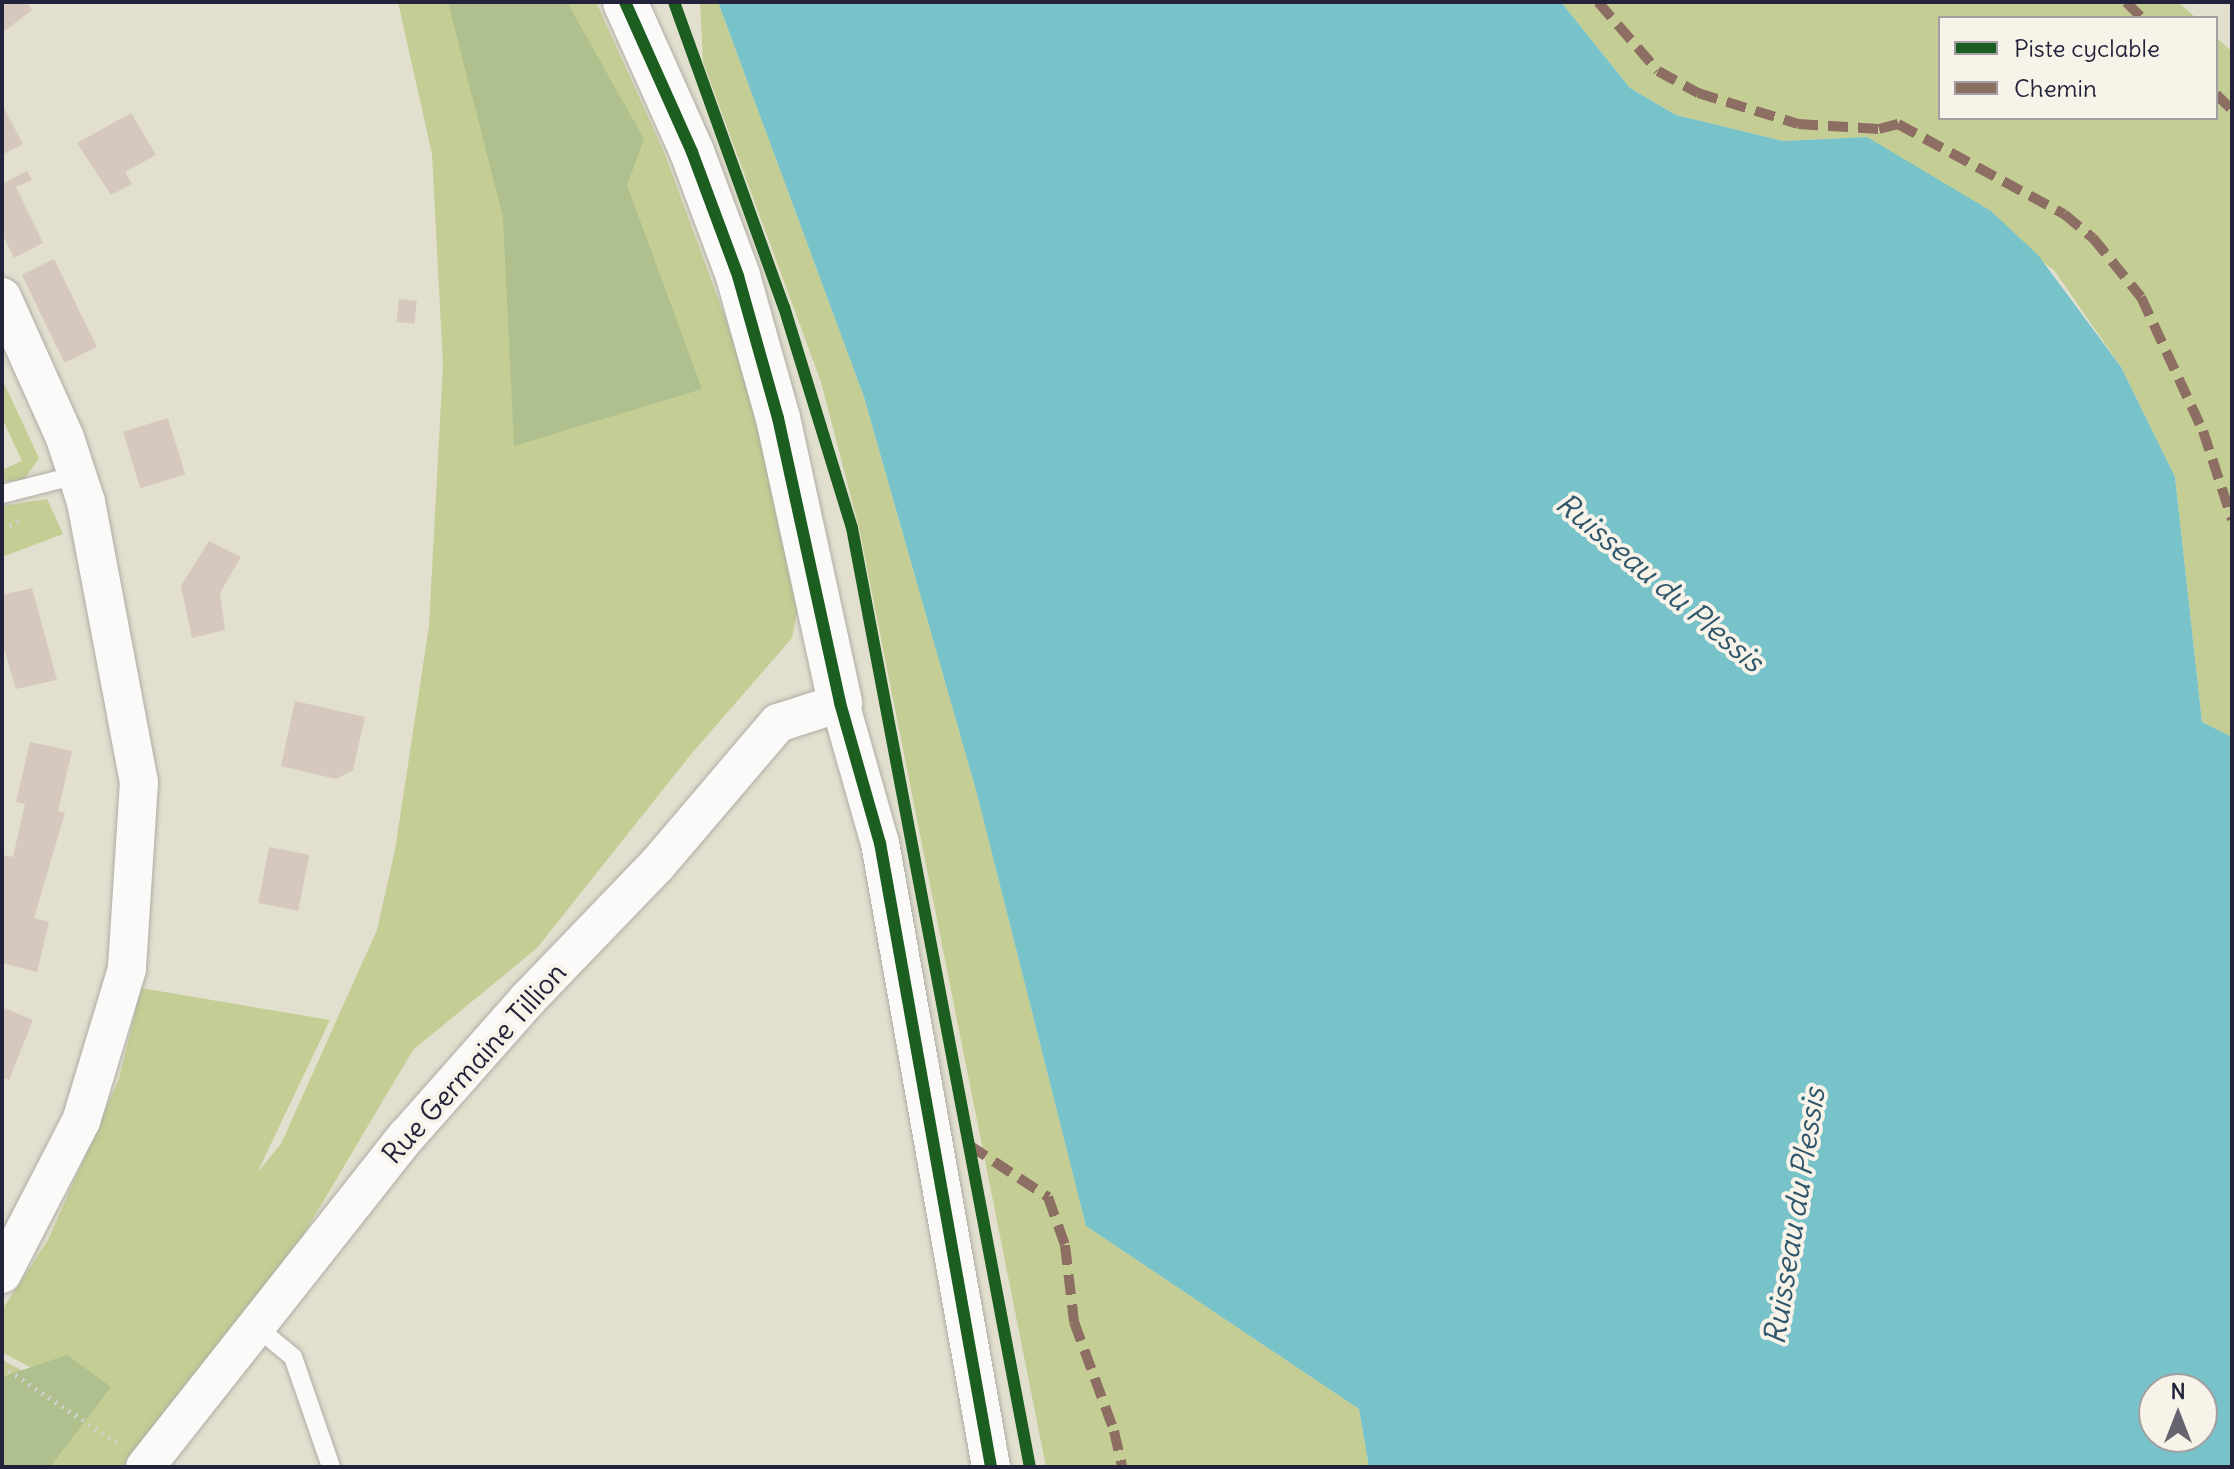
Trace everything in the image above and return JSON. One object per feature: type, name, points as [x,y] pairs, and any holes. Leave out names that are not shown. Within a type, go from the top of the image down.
[{"type":"street","points":[[625,2],[692,152],[738,276],[778,418],[840,703],[880,843],[991,1467]]},
{"type":"street","points":[[2,297],[77,475],[113,629],[139,782],[127,969],[81,1121],[2,1274]]},
{"type":"street","name":"Rue Germaine Tillion","points":[[146,1465],[253,1324],[406,1137],[528,999],[657,865],[778,723],[840,703]]},
{"type":"lane","points":[[2,494],[77,475]]},
{"type":"lane","points":[[253,1324],[293,1357],[331,1467]]},
{"type":"path","points":[[2,528],[25,519]]},
{"type":"path","points":[[2,1366],[146,1465]]},
{"type":"green space","points":[[398,2],[596,2],[664,152],[760,412],[800,598],[792,638],[692,753],[537,948],[413,1050],[305,1232],[128,1467],[2,1467],[2,1360],[75,1398],[79,1393],[2,1352],[2,1310],[48,1240],[119,1079],[141,988],[330,1020],[257,1173],[281,1144],[377,930],[395,850],[429,626],[443,365],[432,154]]},
{"type":"green space","points":[[448,2],[567,2],[644,139],[627,185],[702,389],[514,446],[503,217]]},
{"type":"green space","points":[[700,2],[718,2],[864,397],[977,794],[1086,1226],[1359,1409],[1369,1467],[1046,1467],[859,528],[821,382],[703,62]]},
{"type":"green space","points":[[1561,2],[2178,2],[2194,16],[1938,16],[1938,120],[2218,120],[2218,39],[2232,52],[2232,737],[2202,722],[2175,477],[2121,367],[2054,270],[1867,137],[1783,141],[1676,115],[1630,88]]},
{"type":"green space","points":[[2,379],[39,458],[23,481],[2,481],[2,470],[22,461],[2,418]]},
{"type":"green space","points":[[47,499],[63,534],[2,557],[2,506]]},
{"type":"green space","points":[[67,1355],[111,1387],[50,1467],[2,1467],[2,1377]]},
{"type":"water","name":"Ruisseau du Plessis","points":[[718,2],[1561,2],[1630,88],[1676,115],[1783,141],[1867,137],[1991,211],[2038,255],[2121,367],[2175,477],[2202,722],[2232,737],[2232,1467],[1369,1467],[1359,1409],[1086,1226],[977,794],[864,397]]},
{"type":"building","points":[[2,2],[26,2],[32,10],[2,33]]},
{"type":"building","points":[[2,104],[23,144],[2,155]]},
{"type":"building","points":[[131,113],[156,155],[125,172],[132,184],[111,195],[77,143]]},
{"type":"building","points":[[27,171],[32,180],[16,187],[43,243],[14,258],[2,233],[2,184]]},
{"type":"building","points":[[54,259],[97,347],[65,363],[22,275]]},
{"type":"building","points":[[399,299],[417,301],[414,324],[397,322]]},
{"type":"building","points":[[168,418],[185,474],[140,488],[123,432]]},
{"type":"building","points":[[209,541],[241,557],[220,593],[225,630],[192,638],[181,586]]},
{"type":"building","points":[[32,588],[57,680],[16,689],[2,642],[2,595]]},
{"type":"building","points":[[295,701],[365,717],[353,770],[336,779],[281,766]]},
{"type":"building","points":[[30,742],[72,751],[58,811],[65,813],[34,918],[49,922],[37,972],[2,963],[2,861],[3,855],[13,857],[25,804],[16,802]]},
{"type":"building","points":[[269,847],[309,855],[298,911],[258,903]]},
{"type":"building","points":[[2,1007],[33,1020],[9,1080],[2,1077]]},
{"type":"marked path","points":[[1598,2],[1658,71],[1698,93],[1798,124],[1879,129],[1898,124],[2064,214],[2093,238],[2141,297],[2203,431],[2232,519]]},
{"type":"marked path","points":[[2126,2],[2140,16]]},
{"type":"marked path","points":[[2218,96],[2232,110]]},
{"type":"marked path","points":[[969,1145],[1048,1197],[1065,1245],[1074,1322],[1114,1431],[1122,1467]]},
{"type":"cycle path","points":[[625,2],[692,152],[738,276],[778,418],[840,703],[880,843],[991,1467]]},
{"type":"cycle path","points":[[674,2],[784,307],[852,528],[1030,1467]]}]
